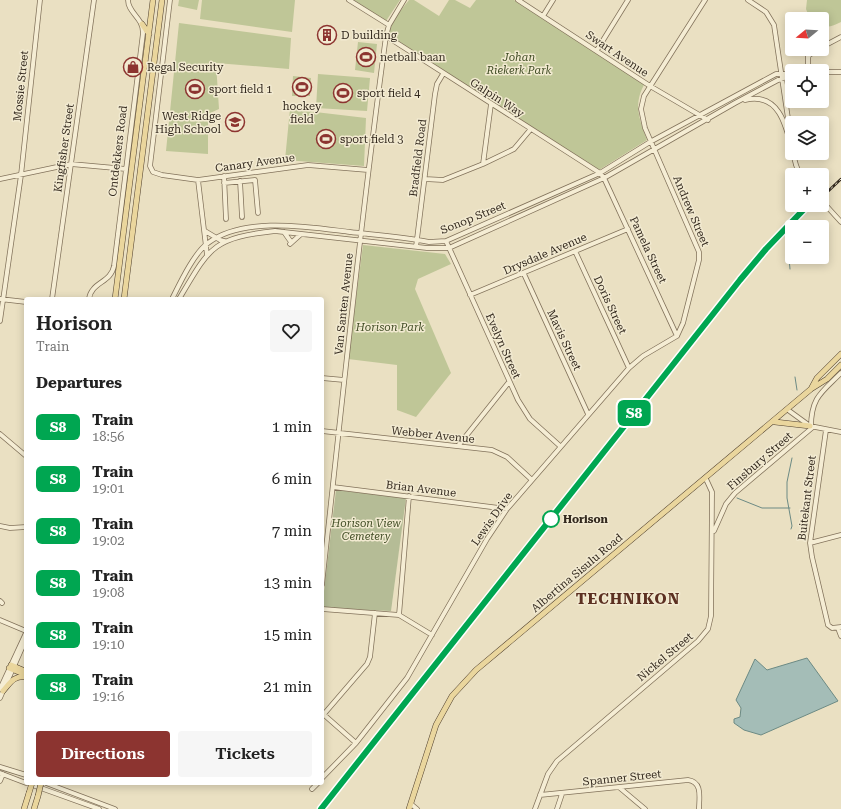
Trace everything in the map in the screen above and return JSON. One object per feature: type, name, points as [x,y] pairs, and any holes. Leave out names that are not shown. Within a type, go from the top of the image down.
[{"type":"main road","name":"Ontdekkers Road","points":[[115,297],[153,0]]},
{"type":"main road","points":[[124,297],[162,0]]},
{"type":"main road","points":[[142,24],[149,34]]},
{"type":"main road","points":[[113,297],[118,277]]},
{"type":"main road","points":[[127,277],[128,297]]},
{"type":"main road","name":"Albertina Sisulu Road","points":[[811,389],[817,378],[841,354]]},
{"type":"main road","name":"Albertina Sisulu Road","points":[[410,806],[436,725],[452,696],[464,682],[480,667],[775,422],[811,389],[827,379],[841,365]]},
{"type":"main road","points":[[775,422],[811,427]]},
{"type":"main road","points":[[12,667],[24,671]]},
{"type":"main road","points":[[12,667],[24,675]]},
{"type":"main road","points":[[2,690],[13,679],[24,676]]},
{"type":"main road","points":[[24,809],[31,785]]},
{"type":"main road","points":[[34,809],[41,785]]},
{"type":"street","name":"Mossie Street","points":[[0,321],[21,175],[40,0]]},
{"type":"street","name":"Kingfisher Street","points":[[52,297],[94,0]]},
{"type":"street","points":[[128,0],[128,6],[142,24]]},
{"type":"street","name":"Canary Avenue","points":[[170,0],[150,166],[153,172],[157,174],[198,180],[314,165],[368,170]]},
{"type":"street","points":[[349,0],[389,25]]},
{"type":"street","name":"Van Santen Avenue","points":[[324,568],[337,433],[368,170],[386,36],[389,25],[404,0]]},
{"type":"street","name":"Swart Avenue","points":[[518,0],[597,50],[650,86],[708,120]]},
{"type":"street","points":[[543,16],[553,0]]},
{"type":"street","points":[[597,50],[628,0]]},
{"type":"street","name":"Andrew Street","points":[[677,336],[683,323],[700,252],[650,142],[641,118],[641,109],[644,96],[705,0]]},
{"type":"street","points":[[748,0],[766,12],[774,25],[788,116]]},
{"type":"street","name":"Ontdekkers Road","points":[[89,297],[91,289],[107,278],[113,270],[143,36],[142,24]]},
{"type":"street","name":"Galpin Way","points":[[386,36],[530,130],[600,173]]},
{"type":"street","points":[[829,43],[841,37]]},
{"type":"street","points":[[829,72],[841,72]]},
{"type":"street","name":"Bradfield Road","points":[[416,247],[434,94],[437,84],[443,74]]},
{"type":"street","name":"Sonop Street","points":[[172,297],[196,257],[206,244],[217,237],[248,228],[296,226],[429,242],[446,241],[600,173],[650,142],[776,74],[783,76]]},
{"type":"street","name":"Sonop Street","points":[[180,297],[207,255],[225,241],[250,234],[284,232],[416,247],[449,248],[604,178],[783,76]]},
{"type":"street","points":[[735,103],[748,99],[761,100],[770,104],[779,112],[785,124],[797,168]]},
{"type":"street","points":[[483,164],[491,104]]},
{"type":"street","points":[[425,179],[443,180],[483,164],[514,149],[530,130]]},
{"type":"street","points":[[795,160],[797,168]]},
{"type":"street","points":[[0,179],[71,164],[126,169]]},
{"type":"street","name":"Pamela Street","points":[[600,173],[604,178],[677,336]]},
{"type":"street","points":[[224,176],[226,219]]},
{"type":"street","points":[[198,180],[207,255]]},
{"type":"street","points":[[224,183],[255,180],[258,213]]},
{"type":"street","points":[[240,181],[242,217]]},
{"type":"street","points":[[829,209],[841,222]]},
{"type":"street","points":[[286,226],[291,233],[296,226]]},
{"type":"street","name":"Drysdale Avenue","points":[[470,295],[524,274],[575,250],[628,229]]},
{"type":"street","points":[[205,230],[208,234],[225,241]]},
{"type":"street","points":[[284,232],[290,243],[300,234]]},
{"type":"street","name":"Evelyn Street","points":[[446,241],[509,382],[527,414],[560,446]]},
{"type":"street","name":"Doris Street","points":[[575,250],[629,368]]},
{"type":"street","name":"Mavis Street","points":[[524,274],[588,414]]},
{"type":"street","points":[[2,299],[24,302]]},
{"type":"street","name":"Lewis Drive","points":[[331,768],[356,743],[402,685],[487,539],[507,509],[629,368],[648,352],[677,336]]},
{"type":"street","points":[[811,427],[816,398],[841,373]]},
{"type":"street","points":[[324,378],[344,380]]},
{"type":"street","points":[[458,446],[509,382]]},
{"type":"street","points":[[788,410],[811,427],[841,432]]},
{"type":"street","name":"Finsbury Street","points":[[713,533],[726,504],[735,493],[811,427]]},
{"type":"street","name":"Buitekant Street","points":[[826,430],[810,543],[828,625],[831,628],[840,627]]},
{"type":"street","name":"Webber Avenue","points":[[324,431],[458,446],[497,452],[512,462],[532,480]]},
{"type":"street","points":[[0,434],[24,454]]},
{"type":"street","name":"Nickel Street","points":[[535,809],[548,774],[557,761],[707,632],[712,616],[713,533],[712,492],[706,479]]},
{"type":"street","name":"Brian Avenue","points":[[333,487],[507,509]]},
{"type":"street","points":[[399,615],[409,496]]},
{"type":"street","points":[[0,526],[10,528],[24,527]]},
{"type":"street","points":[[810,543],[841,536]]},
{"type":"street","points":[[324,609],[399,615],[432,634]]},
{"type":"street","points":[[324,712],[367,664],[370,657],[375,612]]},
{"type":"street","points":[[0,620],[24,631]]},
{"type":"street","points":[[840,627],[841,636]]},
{"type":"street","points":[[0,698],[24,637]]},
{"type":"street","points":[[12,667],[24,643]]},
{"type":"street","points":[[324,714],[356,743]]},
{"type":"street","points":[[0,767],[24,774]]},
{"type":"street","points":[[324,773],[331,768]]},
{"type":"street","points":[[324,776],[331,768]]},
{"type":"street","points":[[0,781],[1,774],[24,782]]},
{"type":"street","name":"Spanner Street","points":[[540,795],[562,794],[688,780],[697,784],[700,793],[699,809]]},
{"type":"street","points":[[33,785],[99,809]]},
{"type":"street","points":[[51,785],[115,809]]},
{"type":"street","points":[[620,788],[645,809]]},
{"type":"street","points":[[557,809],[562,794]]},
{"type":"street","points":[[410,806],[417,809]]},
{"type":"green space","points":[[179,0],[199,0],[197,10],[178,6]]},
{"type":"green space","points":[[202,0],[295,0],[292,32],[200,19]]},
{"type":"green space","points":[[354,0],[400,0],[386,21]]},
{"type":"green space","name":"Johan Riekerk Park","points":[[409,0],[414,0],[439,16],[449,0],[455,0],[470,8],[476,0],[514,0],[645,83],[639,98],[638,111],[647,140],[599,170],[493,108],[442,71],[384,35],[384,31]]},
{"type":"green space","points":[[807,0],[841,0],[841,22],[829,27],[829,12],[807,12]]},
{"type":"green space","name":"sport field 1","points":[[179,23],[291,38],[289,69],[216,63],[219,109],[208,114],[208,154],[166,151]]},
{"type":"green space","name":"netball baan","points":[[358,42],[377,44],[374,73],[355,70]]},
{"type":"green space","name":"sport field 4","points":[[318,74],[370,78],[367,111],[316,108]]},
{"type":"green space","name":"hockey field","points":[[293,76],[311,78],[310,96],[292,96]]},
{"type":"green space","name":"sport field 3","points":[[290,109],[366,118],[364,166],[285,160]]},
{"type":"green space","name":"Horison Park","points":[[363,245],[445,254],[451,264],[418,279],[415,289],[451,373],[416,417],[397,410],[397,365],[348,359]]},
{"type":"green space","name":"Horison View Cemetery","points":[[336,490],[406,498],[391,611],[324,608],[324,591]]},
{"type":"water","points":[[807,658],[838,701],[761,735],[744,730],[734,723],[734,719],[740,717],[741,708],[736,700],[755,659],[767,670]]},
{"type":"waterway","points":[[790,264],[790,269]]},
{"type":"waterway","points":[[795,377],[797,390]]},
{"type":"waterway","points":[[791,529],[792,526],[787,498],[787,482],[792,458]]},
{"type":"waterway","points":[[737,498],[762,508],[790,508]]},
{"type":"railway","points":[[829,190],[841,179]]},
{"type":"railway","points":[[321,809],[740,280],[766,249],[801,212]]},
{"type":"train","name":"S8","points":[[321,809],[740,280],[766,249],[801,212]]},
{"type":"place","name":"D building","points":[[327,35]]},
{"type":"place","name":"netball baan","points":[[366,57]]},
{"type":"place","name":"Regal Security","points":[[133,67]]},
{"type":"place","name":"hockey field","points":[[302,87]]},
{"type":"place","name":"sport field 1","points":[[195,89]]},
{"type":"place","name":"sport field 4","points":[[343,93]]},
{"type":"place","name":"West Ridge High School","points":[[235,122]]},
{"type":"place","name":"sport field 3","points":[[326,139]]},
{"type":"place","name":"Horison","points":[[551,519]]},
{"type":"district","name":"TECHNIKON","points":[[628,599]]}]
